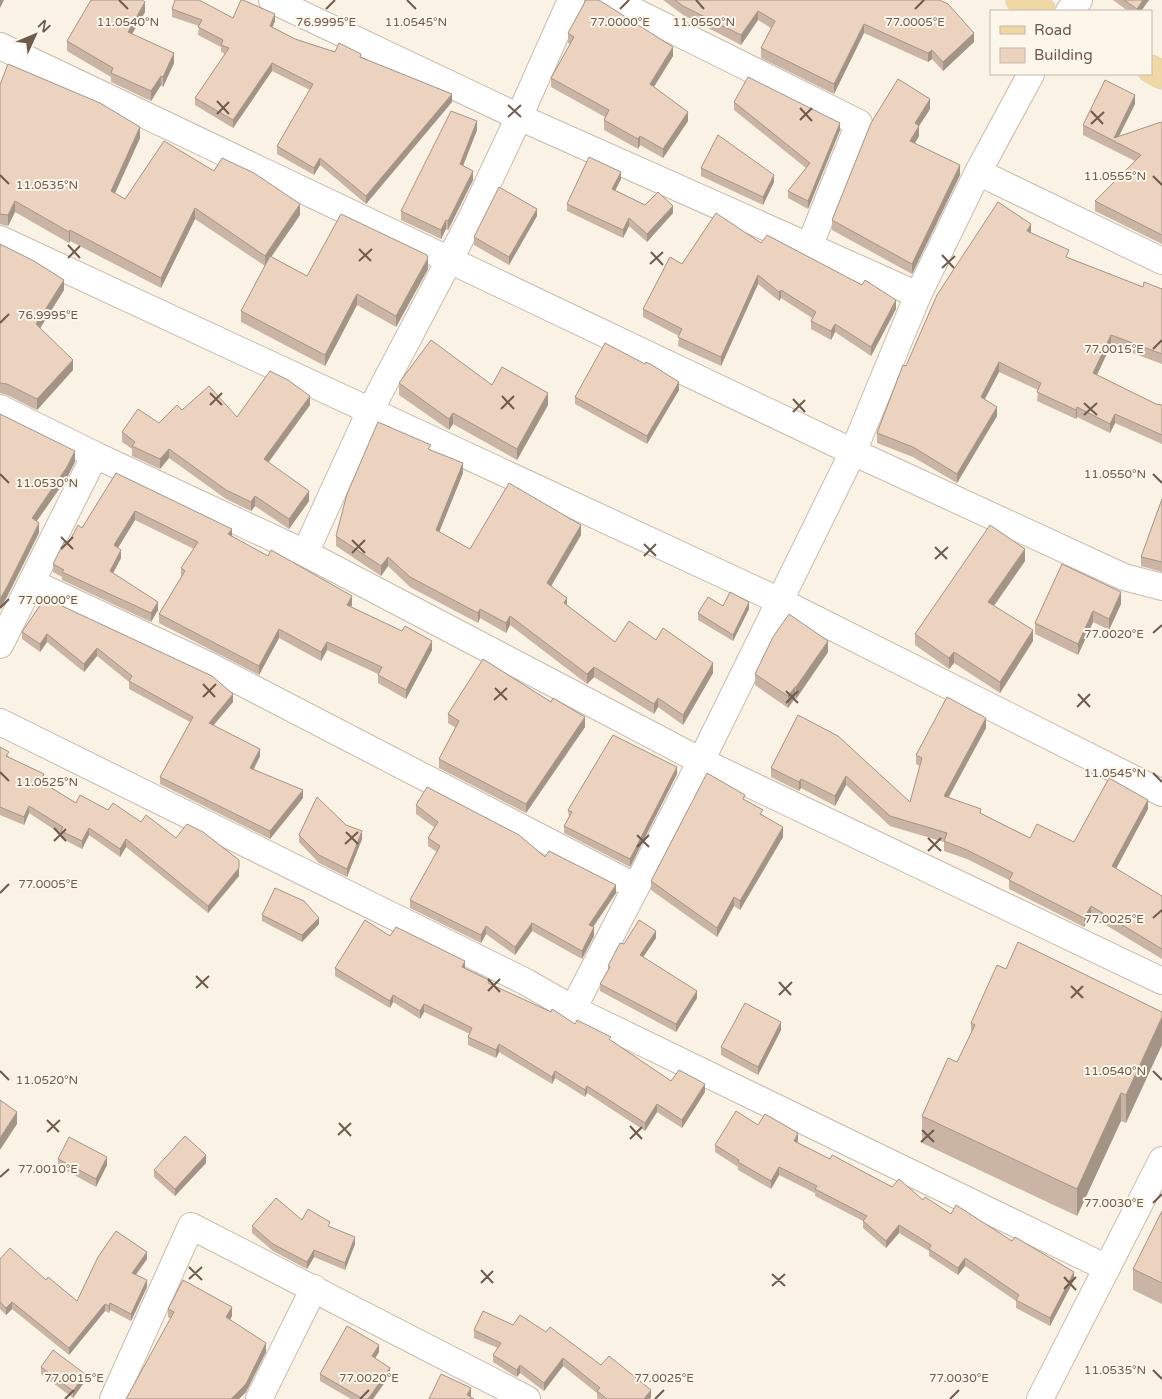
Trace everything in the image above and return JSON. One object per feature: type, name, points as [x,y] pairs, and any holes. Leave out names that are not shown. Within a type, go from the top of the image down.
[{"type":"main road","points":[[1020,0],[1040,10]]},
{"type":"street","points":[[272,0],[519,117],[918,296]]},
{"type":"street","points":[[305,554],[371,409],[449,260],[519,117],[570,0]]},
{"type":"street","points":[[612,0],[859,123],[809,247]]},
{"type":"street","points":[[1070,10],[1079,0]]},
{"type":"street","points":[[0,46],[853,452],[1124,577],[1162,587]]},
{"type":"street","points":[[574,1009],[701,760],[853,452],[918,296],[978,172],[1030,75]]},
{"type":"street","points":[[978,172],[1162,261]]},
{"type":"street","points":[[0,239],[371,409],[780,601],[1162,793]]},
{"type":"street","points":[[0,408],[95,456],[305,554],[701,760],[1162,981]]},
{"type":"street","points":[[0,645],[33,583],[95,456]]},
{"type":"street","points":[[33,583],[208,666],[636,887]]},
{"type":"street","points":[[0,722],[526,982],[574,1009],[1107,1268]]},
{"type":"street","points":[[1040,1399],[1162,1160]]},
{"type":"street","points":[[113,1399],[191,1226],[527,1399]]},
{"type":"street","points":[[259,1399],[314,1288]]},
{"type":"building","points":[[91,0],[142,0],[145,2],[128,32],[174,53],[163,77],[161,76],[151,91],[111,73],[113,68],[67,41]]},
{"type":"building","points":[[175,0],[199,0],[233,18],[241,0],[243,0],[275,14],[270,26],[295,39],[335,52],[339,43],[361,54],[360,57],[452,94],[366,196],[320,158],[314,168],[277,146],[313,84],[272,63],[233,120],[195,98],[229,48],[221,45],[223,40],[198,27],[202,20],[172,9]]},
{"type":"building","points":[[586,0],[599,0],[673,47],[650,84],[688,112],[663,149],[640,136],[638,139],[604,120],[609,110],[551,78],[574,37],[568,33]]},
{"type":"building","points":[[675,0],[939,0],[948,4],[974,33],[943,62],[932,50],[928,53],[864,24],[834,84],[761,48],[775,21],[758,11],[741,35],[683,6]]},
{"type":"building","points":[[1124,0],[1143,0],[1137,9]]},
{"type":"building","points":[[8,64],[100,103],[140,127],[111,191],[125,199],[164,141],[214,171],[222,158],[254,173],[300,204],[265,256],[195,208],[161,278],[70,230],[69,232],[15,201],[8,215],[0,214],[0,85]]},
{"type":"building","points":[[748,77],[840,123],[808,201],[788,191],[810,163],[734,102]]},
{"type":"building","points":[[898,79],[930,99],[915,123],[919,126],[910,141],[960,165],[912,264],[832,220],[871,123]]},
{"type":"building","points":[[1105,80],[1135,95],[1114,138],[1161,122],[1162,124],[1162,235],[1095,201],[1141,155],[1083,125]]},
{"type":"building","points":[[451,111],[477,121],[460,164],[473,171],[448,221],[446,220],[441,230],[401,211]]},
{"type":"building","points":[[718,135],[774,175],[763,197],[701,168]]},
{"type":"building","points":[[589,157],[621,172],[612,189],[645,205],[658,192],[673,206],[647,234],[629,218],[623,230],[567,204]]},
{"type":"building","points":[[499,187],[537,209],[509,257],[474,237]]},
{"type":"building","points":[[998,202],[1031,224],[1027,231],[1069,250],[1066,257],[1143,287],[1144,282],[1162,289],[1162,354],[1111,335],[1093,373],[1156,404],[1162,405],[1162,435],[1115,414],[1110,424],[1077,407],[1076,410],[1037,392],[1041,383],[999,362],[981,397],[997,407],[957,474],[913,447],[877,433],[903,365],[906,366],[937,295]]},
{"type":"building","points":[[716,213],[761,243],[767,235],[862,285],[865,280],[896,300],[871,347],[835,324],[831,331],[811,321],[816,312],[781,290],[779,292],[758,275],[721,357],[678,337],[682,329],[643,309],[670,257],[682,264]]},
{"type":"building","points":[[341,214],[427,255],[428,258],[396,316],[357,294],[325,355],[241,311],[270,256],[307,276]]},
{"type":"building","points":[[0,244],[34,261],[64,280],[36,324],[73,360],[37,399],[7,384],[0,383]]},
{"type":"building","points":[[431,340],[492,385],[502,367],[548,393],[517,449],[453,413],[449,419],[399,383]]},
{"type":"building","points":[[605,343],[645,364],[646,362],[652,365],[679,382],[647,436],[575,397]]},
{"type":"building","points":[[270,371],[288,380],[310,396],[264,459],[309,491],[289,519],[255,496],[251,502],[226,490],[169,449],[160,459],[132,446],[135,442],[122,432],[138,409],[159,423],[177,405],[182,410],[209,386],[237,417]]},
{"type":"building","points":[[0,414],[75,451],[67,467],[32,518],[39,523],[0,599]]},
{"type":"building","points":[[378,422],[431,445],[428,449],[463,463],[436,530],[470,549],[509,483],[581,525],[547,583],[567,598],[564,603],[615,642],[629,621],[656,640],[663,628],[713,663],[683,715],[658,698],[654,704],[594,667],[587,674],[510,616],[506,623],[480,609],[478,613],[410,577],[388,557],[381,566],[336,536],[347,494]]},
{"type":"building","points":[[116,473],[232,529],[228,534],[268,556],[271,550],[352,596],[347,605],[402,631],[405,626],[432,641],[406,690],[378,675],[382,667],[327,642],[321,652],[279,629],[259,666],[159,614],[185,571],[181,568],[198,542],[135,511],[114,545],[121,550],[110,571],[158,602],[151,613],[62,572],[64,570],[53,564],[64,542],[68,544],[78,525],[82,528]]},
{"type":"building","points":[[1162,499],[1162,562],[1141,557]]},
{"type":"building","points":[[990,525],[1025,549],[988,602],[1033,630],[1000,682],[954,652],[949,658],[915,634]]},
{"type":"building","points":[[1062,564],[1121,592],[1109,619],[1093,611],[1078,644],[1035,623]]},
{"type":"building","points":[[730,592],[749,602],[733,635],[698,613],[708,597],[723,606]]},
{"type":"building","points":[[45,598],[212,676],[233,694],[209,723],[260,749],[250,768],[303,790],[270,831],[160,777],[193,717],[129,681],[132,676],[97,648],[84,664],[47,634],[40,644],[22,632]]},
{"type":"building","points":[[789,614],[828,641],[788,696],[755,674],[773,637]]},
{"type":"building","points":[[483,659],[551,702],[553,698],[585,717],[526,804],[439,759],[459,721],[448,714]]},
{"type":"building","points":[[947,697],[986,718],[944,796],[981,809],[980,813],[1030,838],[1037,824],[1074,842],[1109,778],[1148,800],[1112,866],[1162,896],[1162,949],[1091,906],[1084,918],[1009,880],[1013,873],[967,850],[944,841],[947,833],[890,816],[846,776],[835,796],[801,779],[799,782],[771,768],[798,715],[838,736],[910,802],[922,758],[916,755]]},
{"type":"building","points":[[613,735],[677,767],[630,859],[564,826],[572,812],[568,810]]},
{"type":"building","points":[[0,747],[9,752],[6,756],[44,774],[40,781],[76,803],[80,795],[108,810],[113,803],[141,822],[146,815],[176,838],[187,824],[203,832],[239,860],[239,868],[208,906],[126,839],[120,849],[89,828],[82,841],[61,831],[63,827],[29,806],[24,817],[0,807]]},
{"type":"building","points":[[707,773],[745,795],[743,799],[763,810],[760,814],[783,827],[740,901],[734,897],[717,928],[651,881]]},
{"type":"building","points":[[427,787],[519,835],[545,857],[549,851],[616,885],[589,925],[594,927],[582,951],[532,923],[515,947],[486,926],[481,935],[410,900],[440,846],[428,838],[438,822],[416,805]]},
{"type":"building","points":[[317,797],[346,825],[362,831],[347,869],[319,855],[299,835]]},
{"type":"building","points":[[275,888],[304,901],[319,918],[302,935],[262,915]]},
{"type":"building","points":[[365,920],[390,936],[396,927],[465,961],[462,967],[489,980],[488,983],[551,1012],[552,1009],[575,1024],[577,1020],[611,1037],[609,1039],[671,1081],[679,1070],[705,1084],[682,1120],[657,1104],[645,1123],[587,1086],[585,1090],[555,1071],[552,1077],[499,1044],[496,1050],[468,1037],[472,1028],[424,1004],[420,1011],[393,995],[390,1001],[335,968]]},
{"type":"building","points":[[639,920],[656,931],[640,955],[697,991],[676,1024],[600,984],[610,967],[608,966],[620,943],[624,944]]},
{"type":"building","points":[[1018,942],[1162,1012],[1162,1017],[1126,1095],[1121,1093],[1077,1189],[922,1116],[948,1058],[957,1062],[975,1025],[971,1023],[997,965],[1006,969]]},
{"type":"building","points":[[745,1003],[781,1022],[758,1067],[721,1047]]},
{"type":"building","points":[[0,1100],[17,1112],[0,1138]]},
{"type":"building","points":[[736,1111],[758,1125],[765,1114],[798,1133],[794,1141],[830,1159],[832,1155],[892,1187],[899,1179],[923,1200],[925,1197],[951,1214],[956,1205],[1012,1241],[1015,1237],[1074,1272],[1050,1318],[1016,1300],[1019,1295],[965,1258],[958,1268],[929,1249],[931,1245],[899,1225],[886,1241],[863,1221],[867,1216],[815,1189],[817,1186],[779,1167],[771,1181],[738,1162],[739,1160],[715,1145]]},
{"type":"building","points":[[185,1136],[206,1155],[175,1189],[154,1170]]},
{"type":"building","points":[[69,1137],[107,1157],[96,1179],[58,1159]]},
{"type":"building","points":[[276,1198],[302,1220],[308,1209],[330,1222],[328,1226],[355,1237],[345,1263],[314,1250],[307,1262],[273,1244],[252,1226]]},
{"type":"building","points":[[1162,1211],[1162,1283],[1133,1269]]},
{"type":"building","points":[[116,1231],[147,1252],[132,1273],[147,1280],[131,1314],[110,1303],[109,1306],[105,1304],[69,1348],[12,1302],[6,1308],[0,1302],[0,1259],[10,1248],[46,1280],[48,1277],[77,1301],[98,1257]]},
{"type":"building","points":[[183,1280],[232,1307],[226,1317],[266,1343],[246,1384],[231,1399],[126,1399],[174,1312],[168,1309]]},
{"type":"building","points":[[483,1311],[513,1325],[520,1315],[546,1332],[550,1327],[601,1365],[609,1356],[651,1390],[644,1399],[607,1399],[597,1391],[600,1388],[563,1358],[544,1383],[520,1365],[517,1370],[493,1355],[501,1343],[474,1330]]},
{"type":"building","points":[[347,1326],[379,1345],[372,1356],[390,1368],[368,1399],[363,1399],[320,1374]]},
{"type":"building","points":[[53,1350],[85,1374],[73,1391],[41,1367]]},
{"type":"building","points":[[441,1374],[471,1388],[467,1395],[474,1399],[429,1399]]}]
